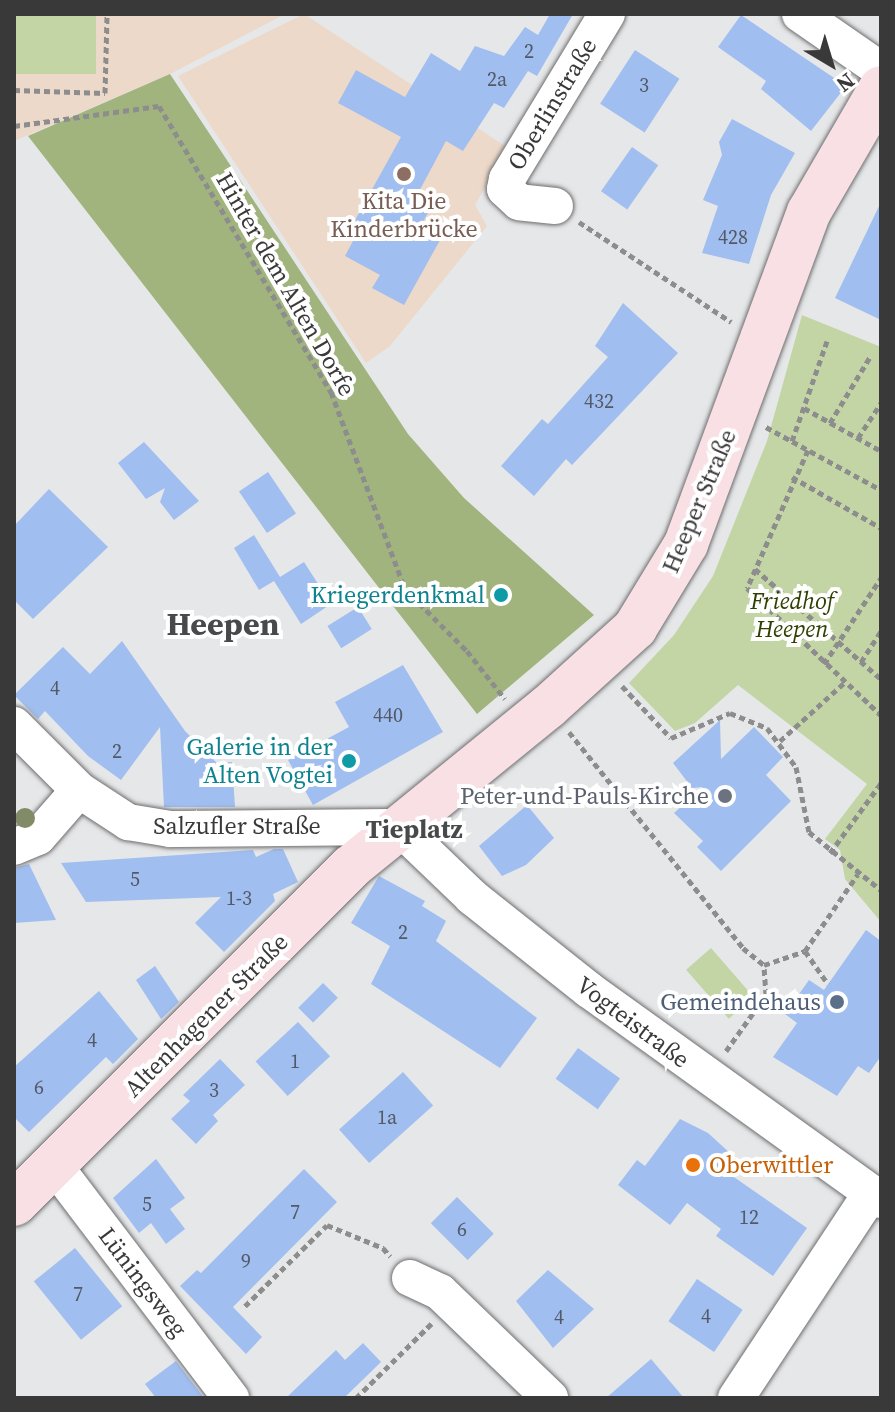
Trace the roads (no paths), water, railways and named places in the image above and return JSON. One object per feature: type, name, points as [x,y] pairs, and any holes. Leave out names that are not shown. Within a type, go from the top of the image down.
[{"type":"main road","name":"Heeper Straße","points":[[399,827],[537,716],[635,628],[674,567],[809,212],[881,88]]},
{"type":"main road","name":"Altenhagener Straße","points":[[14,1204],[351,867],[399,827]]},
{"type":"street","name":"Oberlinstraße","points":[[555,206],[519,202],[505,189],[507,179],[607,14]]},
{"type":"street","points":[[800,14],[881,70]]},
{"type":"street","name":"Salzufler Straße","points":[[14,725],[79,790],[119,818],[147,827],[399,827]]},
{"type":"street","points":[[14,847],[38,837],[79,790]]},
{"type":"street","name":"Vogteistraße","points":[[399,827],[484,907],[707,1078],[876,1196]]},
{"type":"street","name":"Lüningsweg","points":[[54,1165],[231,1398]]},
{"type":"street","points":[[736,1398],[876,1196]]},
{"type":"street","points":[[410,1278],[452,1303],[550,1398]]},
{"type":"place","name":"Kita Die Kinderbrücke","points":[[404,174]]},
{"type":"place","name":"Kriegerdenkmal","points":[[501,595]]},
{"type":"place","name":"Galerie in der Alten Vogtei","points":[[349,761]]},
{"type":"place","name":"Peter-und-Pauls-Kirche","points":[[725,796]]},
{"type":"place","name":"Gemeindehaus","points":[[837,1002]]},
{"type":"place","name":"Oberwittler","points":[[693,1165]]},
{"type":"district","name":"Heepen","points":[[223,624]]},
{"type":"district","name":"Tieplatz","points":[[414,830]]},
{"type":"park label","name":"Friedhof Heepen","points":[[792,615]]}]
